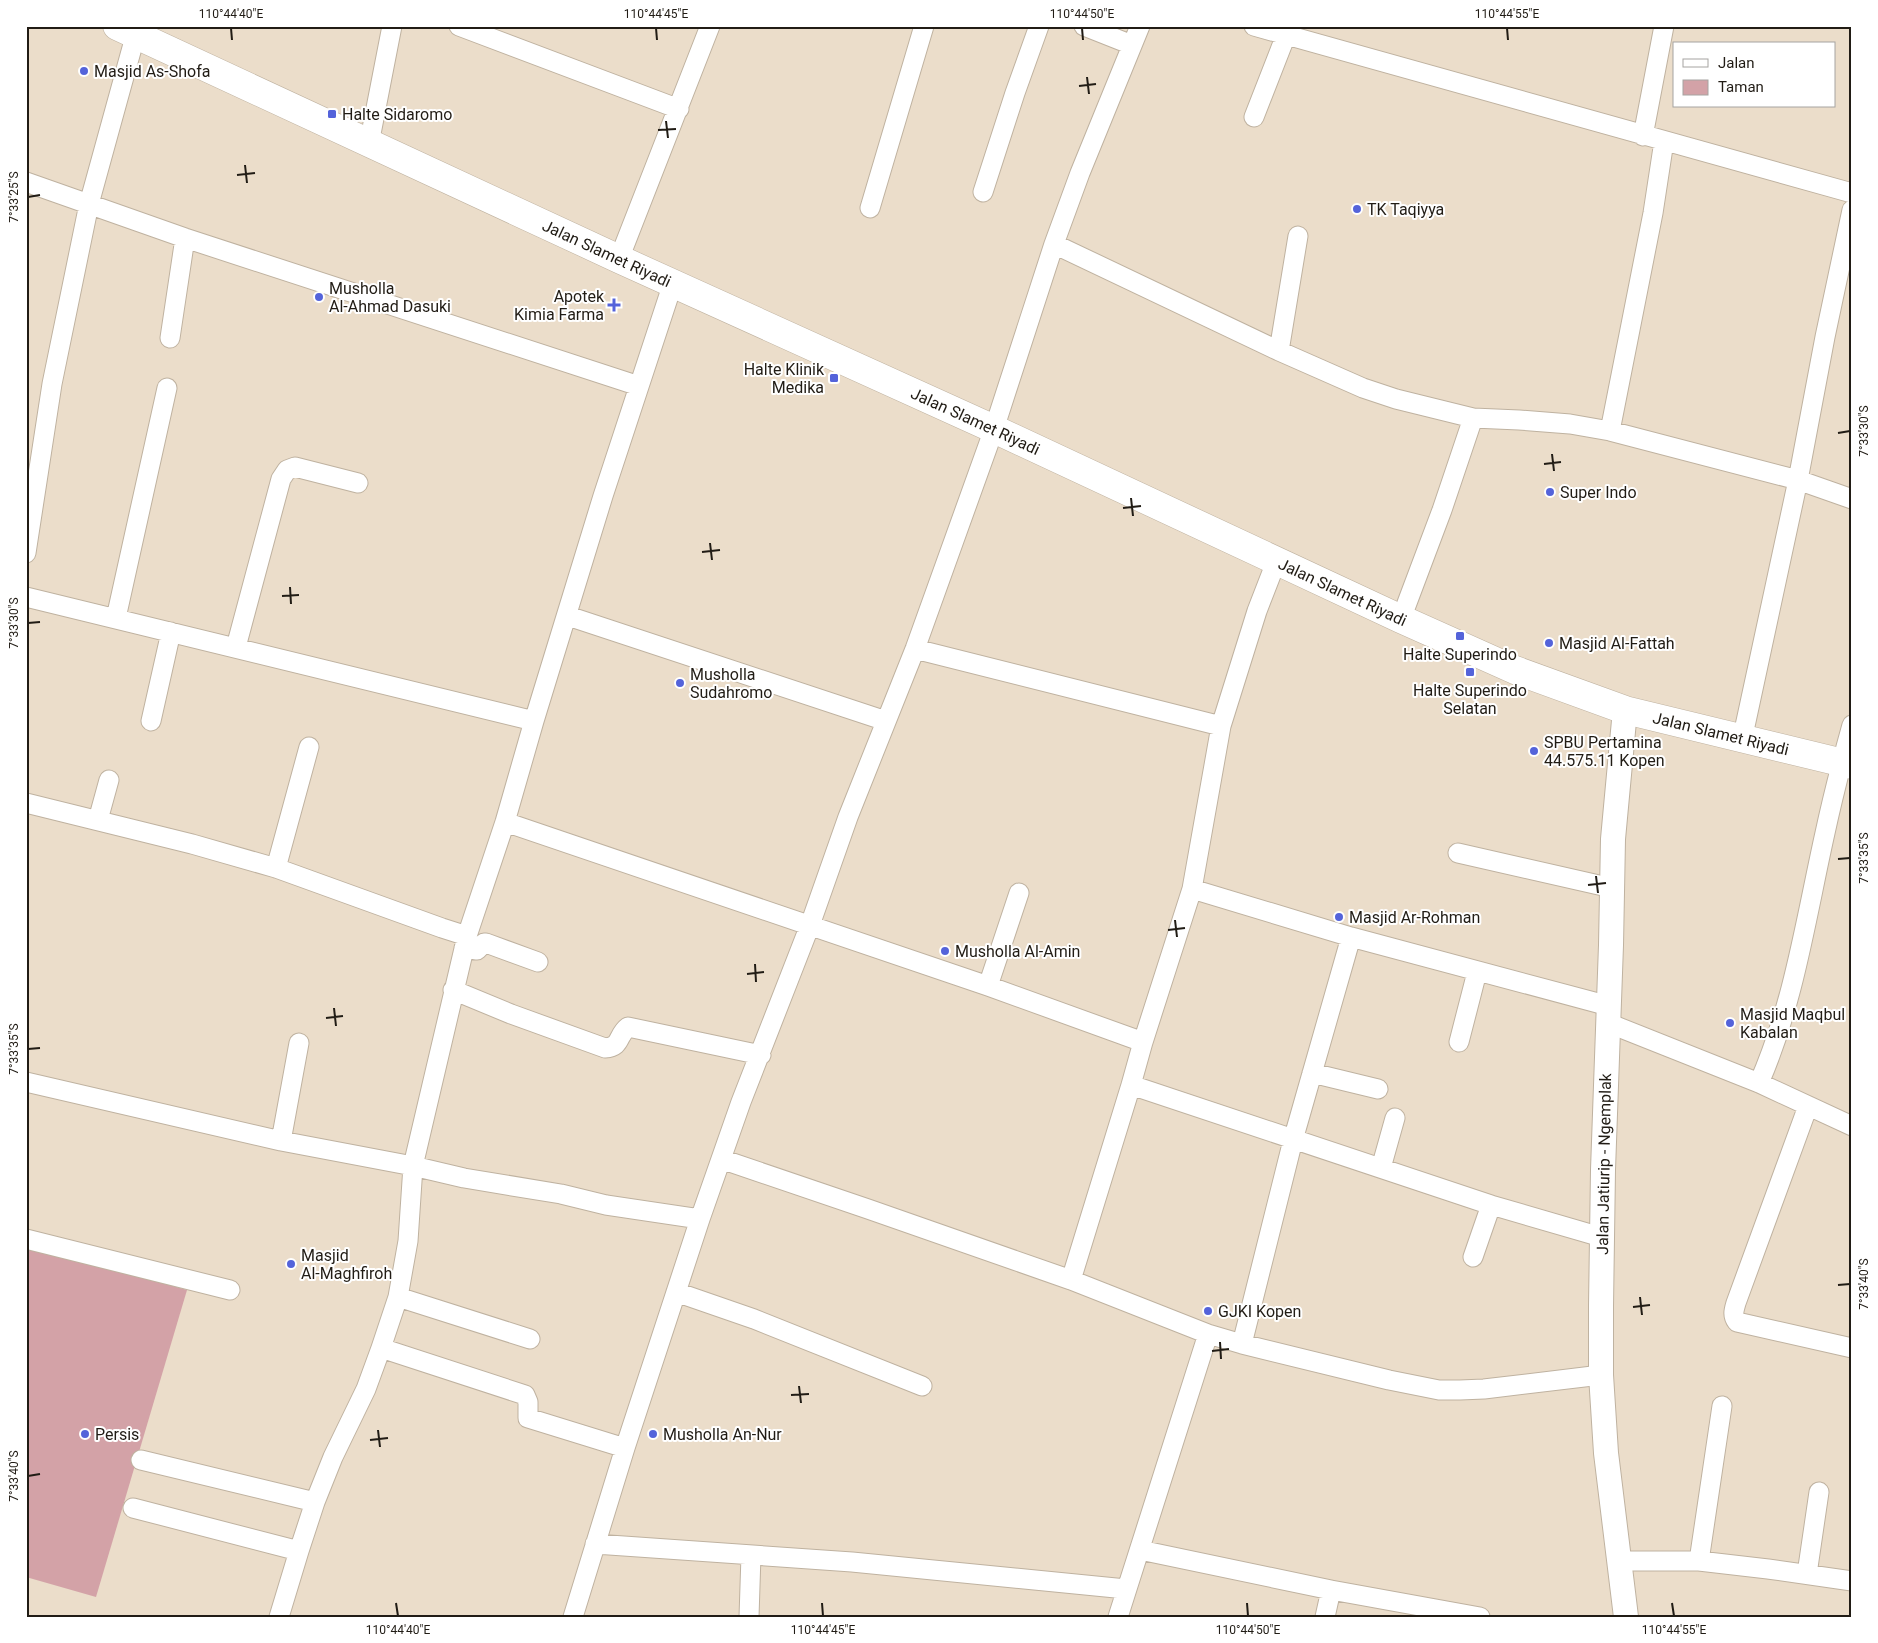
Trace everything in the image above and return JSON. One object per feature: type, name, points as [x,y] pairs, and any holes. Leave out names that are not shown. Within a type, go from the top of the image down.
[{"type":"main road","name":"Jalan Slamet Riyadi","points":[[130,29],[369,144],[994,429],[1276,562],[1515,670],[1625,710],[1847,764]]},
{"type":"street","points":[[369,144],[392,26]]},
{"type":"street","points":[[459,26],[679,110]]},
{"type":"street","points":[[619,259],[679,110],[710,26]]},
{"type":"street","points":[[870,208],[924,26]]},
{"type":"street","points":[[983,192],[1015,94],[1040,26]]},
{"type":"street","points":[[1084,26],[1132,45]]},
{"type":"street","points":[[572,1617],[676,1292],[741,1102],[761,1055],[810,925],[848,817],[915,649],[994,429],[1054,244],[1080,173],[1140,26]]},
{"type":"street","points":[[1254,26],[1852,193]]},
{"type":"street","points":[[1643,136],[1664,26]]},
{"type":"street","points":[[26,553],[52,384],[89,204],[130,29]]},
{"type":"street","points":[[1254,117],[1286,35]]},
{"type":"street","points":[[1610,430],[1653,213],[1664,141]]},
{"type":"street","points":[[26,182],[185,238],[639,386]]},
{"type":"street","points":[[1742,740],[1798,480],[1825,337],[1852,210]]},
{"type":"street","points":[[1279,352],[1298,236]]},
{"type":"street","points":[[170,338],[185,238]]},
{"type":"street","points":[[1054,244],[1279,352],[1363,388],[1396,399],[1472,418],[1545,422],[1610,430],[1798,480],[1852,498]]},
{"type":"street","points":[[279,1617],[298,1550],[333,1457],[366,1389],[398,1297],[408,1241],[413,1166],[465,942],[505,822],[534,721],[673,283]]},
{"type":"street","points":[[116,618],[168,388]]},
{"type":"street","points":[[1401,619],[1442,510],[1472,418]]},
{"type":"street","points":[[236,647],[282,479],[287,470],[294,467],[358,483]]},
{"type":"street","points":[[1071,1280],[1192,888],[1221,726],[1257,611],[1276,562]]},
{"type":"street","points":[[26,597],[534,721]]},
{"type":"street","points":[[568,616],[886,721]]},
{"type":"street","points":[[151,721],[171,632]]},
{"type":"street","points":[[915,649],[1221,726]]},
{"type":"street","name":"Jalan Jatiurip - Ngemplak","points":[[1625,710],[1613,839],[1601,1238],[1601,1375],[1606,1453],[1626,1617]]},
{"type":"street","points":[[1759,1083],[1787,1008],[1847,764],[1852,725]]},
{"type":"street","points":[[276,868],[309,748]]},
{"type":"street","points":[[98,820],[109,780]]},
{"type":"street","points":[[26,803],[98,820],[276,868],[442,928],[477,950],[486,943],[538,962]]},
{"type":"street","points":[[505,822],[988,986],[1143,1042]]},
{"type":"street","points":[[1458,853],[1612,888]]},
{"type":"street","points":[[1192,888],[1351,938],[1477,972],[1608,1015],[1852,1126]]},
{"type":"street","points":[[988,986],[1019,893]]},
{"type":"street","points":[[1242,1344],[1293,1140],[1351,938]]},
{"type":"street","points":[[1459,1042],[1477,972]]},
{"type":"street","points":[[453,990],[511,1014],[605,1048],[611,1048],[618,1043],[624,1030],[628,1027],[761,1055]]},
{"type":"street","points":[[281,1142],[299,1043]]},
{"type":"street","points":[[1312,1073],[1378,1089]]},
{"type":"street","points":[[26,1082],[281,1142],[413,1166],[464,1178],[561,1194],[606,1205],[700,1219]]},
{"type":"street","points":[[1131,1085],[1293,1140],[1601,1238]]},
{"type":"street","points":[[1808,1106],[1736,1303],[1733,1312],[1734,1318],[1737,1322],[1852,1348]]},
{"type":"street","points":[[1381,1168],[1395,1118]]},
{"type":"street","points":[[721,1159],[1071,1280],[1208,1334],[1242,1344],[1397,1382],[1439,1390],[1484,1389],[1601,1375]]},
{"type":"street","points":[[1473,1257],[1491,1204]]},
{"type":"street","points":[[26,1239],[230,1290]]},
{"type":"street","points":[[676,1292],[754,1319],[922,1386]]},
{"type":"street","points":[[398,1297],[530,1339]]},
{"type":"street","points":[[1118,1617],[1208,1334]]},
{"type":"street","points":[[381,1348],[525,1395],[528,1402],[528,1418],[625,1448]]},
{"type":"street","points":[[1699,1561],[1722,1406]]},
{"type":"street","points":[[141,1460],[316,1502]]},
{"type":"street","points":[[1807,1574],[1819,1492]]},
{"type":"street","points":[[133,1508],[298,1550]]},
{"type":"street","points":[[595,1544],[852,1562],[1126,1589]]},
{"type":"street","points":[[1140,1550],[1331,1590],[1480,1617]]},
{"type":"street","points":[[749,1617],[751,1555]]},
{"type":"street","points":[[1619,1561],[1699,1561],[1852,1581]]},
{"type":"street","points":[[1325,1617],[1331,1590]]},
{"type":"green space","name":"Persis","points":[[26,1244],[187,1290],[96,1597],[26,1577]]},
{"type":"place","name":"Masjid As-Shofa","points":[[84,71]]},
{"type":"place","name":"Halte Sidaromo","points":[[332,114]]},
{"type":"place","name":"TK Taqiyya","points":[[1357,209]]},
{"type":"place","name":"Musholla Al-Ahmad Dasuki","points":[[319,297]]},
{"type":"place","name":"Apotek Kimia Farma","points":[[614,305]]},
{"type":"place","name":"Halte Klinik Medika","points":[[834,378]]},
{"type":"place","name":"Super Indo","points":[[1550,492]]},
{"type":"place","name":"Halte Superindo","points":[[1460,636]]},
{"type":"place","name":"Masjid Al-Fattah","points":[[1549,643]]},
{"type":"place","name":"Halte Superindo Selatan","points":[[1470,672]]},
{"type":"place","name":"Musholla Sudahromo","points":[[680,683]]},
{"type":"place","name":"SPBU Pertamina 44.575.11 Kopen","points":[[1534,751]]},
{"type":"place","name":"Masjid Ar-Rohman","points":[[1339,917]]},
{"type":"place","name":"Musholla Al-Amin","points":[[945,951]]},
{"type":"place","name":"Masjid Maqbul Kabalan","points":[[1730,1023]]},
{"type":"place","name":"Masjid Al-Maghfiroh","points":[[291,1264]]},
{"type":"place","name":"GJKI Kopen","points":[[1208,1311]]},
{"type":"place","name":"Persis","points":[[85,1434]]},
{"type":"place","name":"Musholla An-Nur","points":[[653,1434]]}]
